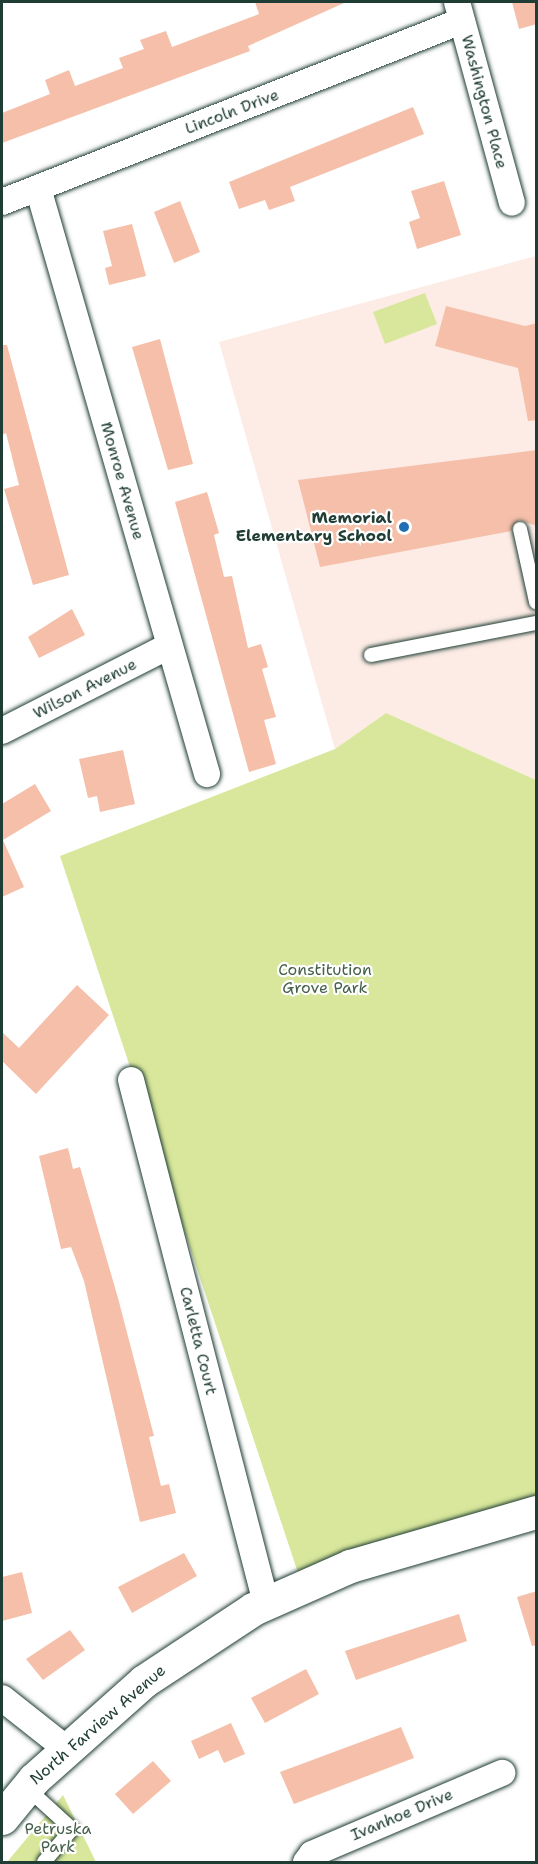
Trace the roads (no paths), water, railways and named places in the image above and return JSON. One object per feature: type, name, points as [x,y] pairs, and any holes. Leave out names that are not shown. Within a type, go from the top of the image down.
[{"type":"street","name":"Lincoln Drive","points":[[2,202],[459,11]]},
{"type":"street","name":"Washington Place","points":[[459,11],[512,203]]},
{"type":"street","name":"Monroe Avenue","points":[[38,188],[207,774]]},
{"type":"street","name":"Wilson Avenue","points":[[2,731],[170,646]]},
{"type":"street","name":"Carletta Court","points":[[130,1080],[266,1603]]},
{"type":"street","name":"North Farview Avenue","points":[[2,1818],[27,1788],[144,1681],[266,1603],[350,1566],[537,1512]]},
{"type":"street","points":[[2,1698],[69,1751]]},
{"type":"street","name":"Ivanhoe Drive","points":[[306,1863],[312,1854],[502,1773]]},
{"type":"lane","points":[[520,529],[537,602]]},
{"type":"lane","points":[[371,655],[537,623]]},
{"type":"lane","points":[[27,1788],[72,1829],[44,1863]]},
{"type":"place","name":"Memorial Elementary School","points":[[404,527]]},
{"type":"park label","name":"Constitution Grove Park","points":[[325,979]]},
{"type":"park label","name":"Petruska Park","points":[[58,1838]]}]
